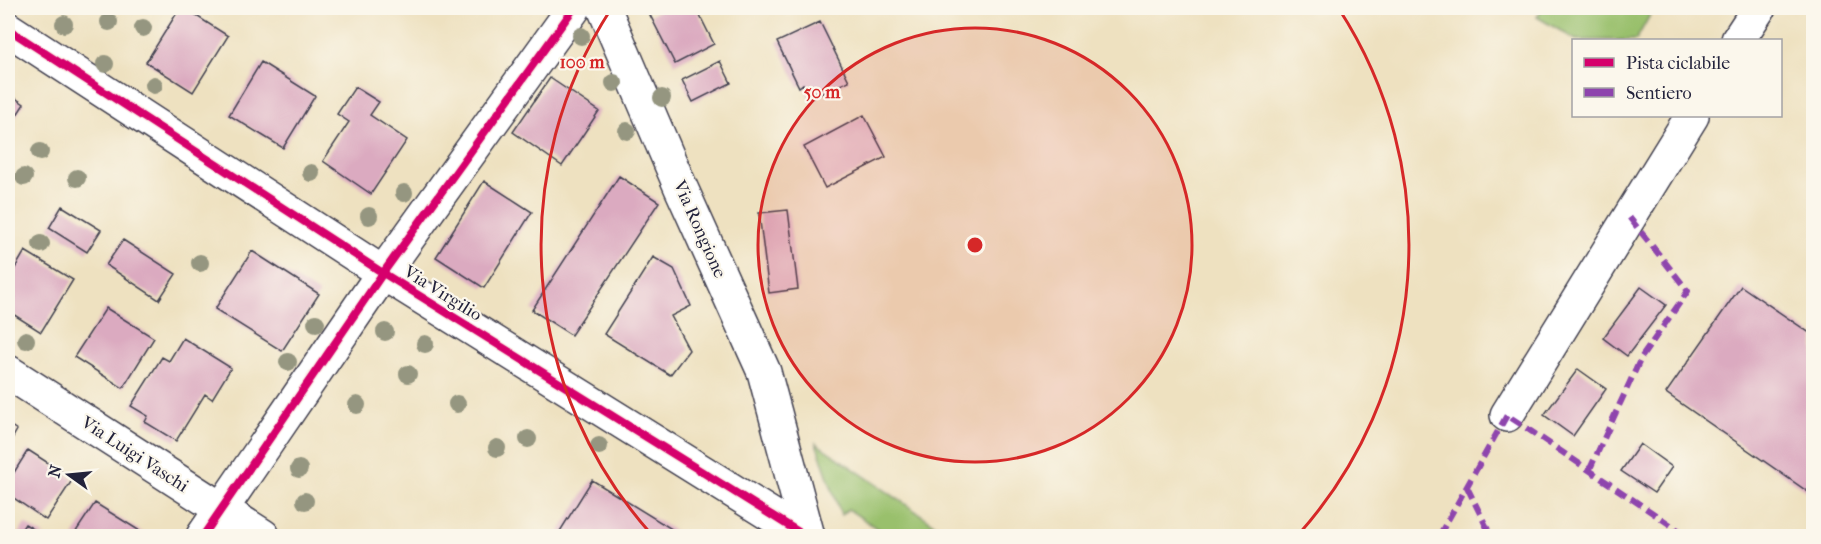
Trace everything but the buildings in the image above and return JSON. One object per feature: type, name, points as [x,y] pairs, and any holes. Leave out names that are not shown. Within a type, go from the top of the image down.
[{"type":"street","points":[[203,537],[383,273],[574,8]]},
{"type":"street","name":"Via Rongione","points":[[604,8],[681,188],[764,372],[807,537]]},
{"type":"street","points":[[1739,39],[1759,8]]},
{"type":"street","name":"Via Virgilio","points":[[8,29],[383,273],[807,537]]},
{"type":"street","points":[[1507,415],[1691,117]]},
{"type":"street","name":"Via Luigi Vaschi","points":[[8,372],[263,537]]},
{"type":"green space","points":[[1543,8],[1654,8],[1637,39],[1574,39],[1537,17]]},
{"type":"green space","points":[[816,443],[952,536],[888,536],[848,509],[841,515]]},
{"type":"marked path","points":[[1589,471],[1641,358],[1688,291],[1629,217]]},
{"type":"marked path","points":[[1439,536],[1507,415],[1687,536]]},
{"type":"marked path","points":[[1467,487],[1491,536]]},
{"type":"cycle path","points":[[203,536],[383,273],[574,8]]},
{"type":"cycle path","points":[[8,29],[383,273],[805,536]]}]
